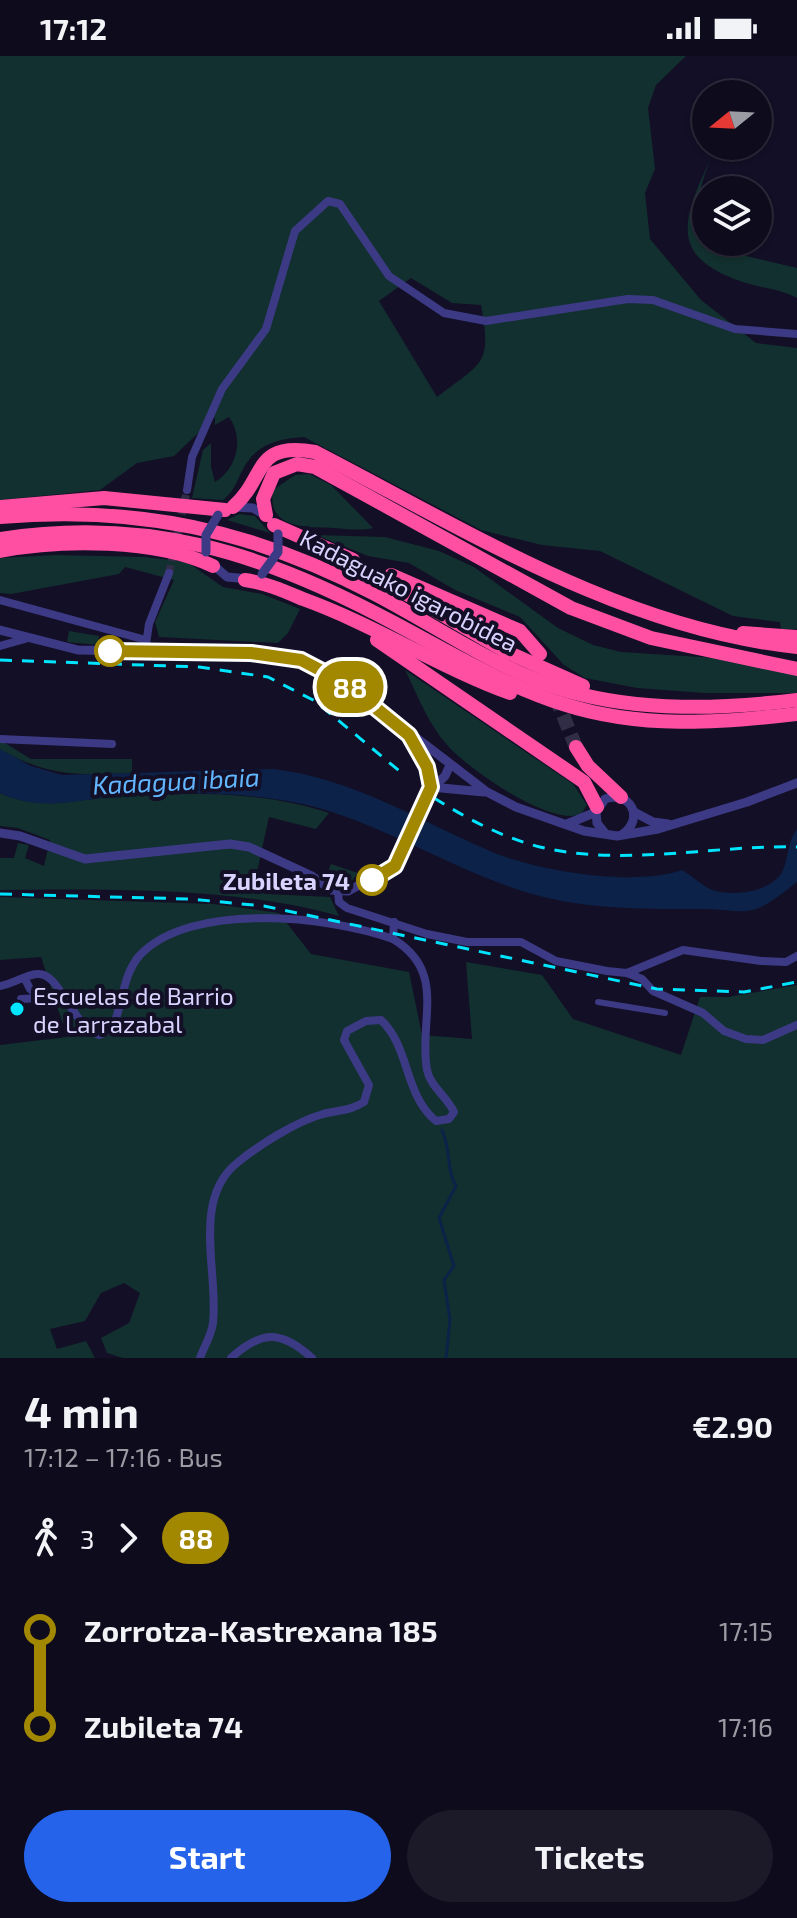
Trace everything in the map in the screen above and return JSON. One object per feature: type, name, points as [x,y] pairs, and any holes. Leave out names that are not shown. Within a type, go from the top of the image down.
[{"type":"highway","points":[[0,507],[104,498],[225,511],[268,458],[297,449],[315,452],[476,540],[662,618],[723,635],[797,647]]},
{"type":"highway","points":[[540,654],[520,631],[494,618],[343,557],[272,524],[263,499],[274,473],[297,464],[315,467],[571,608],[651,638],[716,650],[797,655]]},
{"type":"highway","name":"Kadaguako igarobidea","points":[[0,517],[77,513],[150,518],[242,537],[335,575],[536,679],[568,691],[628,702],[727,705],[797,700]]},
{"type":"highway","name":"Kadaguako igarobidea","points":[[0,539],[43,533],[112,532],[160,537],[235,552],[272,564],[332,591],[531,693],[600,714],[654,723],[717,722],[797,714]]},
{"type":"highway","points":[[0,551],[111,546],[170,552],[213,566]]},
{"type":"highway","points":[[343,557],[533,665],[628,702]]},
{"type":"highway","points":[[245,580],[263,583],[337,611],[475,679],[567,714],[629,726],[654,723]]},
{"type":"highway","points":[[301,598],[312,608],[371,636],[584,782],[597,809]]},
{"type":"highway","points":[[723,635],[748,632],[797,637]]},
{"type":"highway","points":[[716,650],[738,658],[797,669]]},
{"type":"highway","points":[[576,747],[588,766],[621,797]]},
{"type":"street","points":[[187,490],[192,457],[222,389],[266,329],[295,231],[318,208],[336,200],[389,276],[428,304],[463,319],[486,321],[628,299],[653,300],[735,329],[797,334]]},
{"type":"street","points":[[246,506],[272,524],[275,561],[262,574],[245,580],[227,577],[213,566],[206,552],[206,535],[225,511],[246,506]]},
{"type":"street","points":[[140,651],[169,573]]},
{"type":"street","points":[[0,600],[146,640]]},
{"type":"street","points":[[0,630],[25,639],[78,650],[251,653],[301,660],[345,683],[487,792],[564,824],[604,832],[623,834],[675,824],[797,783]]},
{"type":"street","points":[[0,646],[25,639]]},
{"type":"street","points":[[409,735],[427,767],[428,791]]},
{"type":"street","points":[[0,739],[112,744]]},
{"type":"street","points":[[0,833],[20,836],[85,859],[230,844],[249,847],[338,892],[356,888],[395,866],[428,791],[445,776],[450,765]]},
{"type":"street","points":[[428,791],[487,792]]},
{"type":"street","points":[[564,824],[586,819],[605,799],[621,797],[634,812],[653,822],[675,824]]},
{"type":"street","points":[[597,809],[597,823],[604,832]]},
{"type":"street","points":[[623,834],[633,825],[634,812]]},
{"type":"street","points":[[338,892],[339,902],[347,908],[394,922],[467,942],[510,940],[538,949],[556,961],[627,973],[642,979],[653,991],[703,1013],[724,1031],[746,1039],[763,1040],[797,1025]]},
{"type":"street","points":[[0,986],[40,973],[54,982],[80,1023],[99,1035],[112,1029],[129,972],[139,956],[166,937],[205,924],[247,916],[331,926],[393,939],[415,955],[425,979],[428,1075],[454,1112],[449,1119],[436,1121],[427,1114],[406,1073],[394,1032],[381,1020],[366,1021],[347,1031],[344,1040],[369,1085],[364,1102],[349,1111],[323,1114],[293,1128],[238,1162],[218,1190],[211,1234],[213,1320],[200,1358]]},
{"type":"street","points":[[393,939],[394,922]]},
{"type":"street","points":[[627,973],[683,950],[761,961],[786,962],[797,956]]},
{"type":"street","points":[[25,979],[50,1005]]},
{"type":"street","points":[[21,999],[40,998]]},
{"type":"street","points":[[598,1002],[665,1013]]},
{"type":"street","points":[[231,1358],[254,1338],[275,1336],[312,1358]]},
{"type":"green space","points":[[0,56],[686,56],[656,85],[648,108],[655,169],[645,193],[650,239],[701,300],[756,343],[797,348],[797,629],[781,629],[780,622],[733,616],[600,551],[542,545],[481,530],[304,437],[275,442],[259,450],[246,463],[234,488],[223,500],[192,498],[203,450],[211,443],[211,467],[215,482],[233,461],[237,443],[234,425],[229,417],[215,425],[215,417],[174,456],[137,463],[100,490],[0,500]],"holes":[[[411,278],[452,303],[481,305],[484,351],[474,368],[437,397],[379,301]]]},
{"type":"green space","points":[[692,204],[692,248],[688,233]]},
{"type":"green space","points":[[698,256],[746,256],[797,268],[797,298],[743,282]]},
{"type":"green space","points":[[309,474],[331,485],[373,528],[302,526],[283,519],[276,513],[273,490],[295,475]]},
{"type":"green space","points":[[239,514],[255,516],[270,533],[227,520]]},
{"type":"green space","points":[[316,535],[385,537],[439,551],[474,567],[558,628],[593,645],[621,652],[716,658],[797,675],[797,693],[704,693],[637,688],[585,678],[564,665],[520,617],[455,590],[409,563],[368,556]]},
{"type":"green space","points":[[56,555],[144,557],[187,562],[223,587],[262,594],[300,609],[288,633],[278,643],[159,637],[155,622],[174,580],[125,567],[119,574],[11,594],[0,593],[0,558]]},
{"type":"green space","points":[[69,631],[99,636],[98,645],[67,642]]},
{"type":"green space","points":[[405,670],[573,784],[587,805],[582,813],[569,816],[533,805],[458,756],[435,728]]},
{"type":"green space","points":[[0,740],[31,759],[132,759],[132,773],[79,774],[50,770],[0,750]]},
{"type":"green space","points":[[0,793],[15,799],[45,803],[121,796],[226,795],[278,800],[329,813],[316,829],[269,817],[255,881],[265,894],[330,897],[339,916],[215,895],[127,890],[0,890],[0,858],[14,858],[18,843],[29,845],[25,858],[44,866],[50,840],[18,828],[0,826]]},
{"type":"green space","points":[[331,864],[358,873],[350,883],[338,883],[326,876]]},
{"type":"green space","points":[[0,897],[213,904],[279,913],[311,954],[409,972],[422,1035],[472,1039],[466,962],[542,975],[573,1019],[681,1055],[700,997],[728,997],[797,985],[797,1358],[123,1358],[107,1353],[101,1338],[129,1323],[140,1293],[124,1283],[101,1293],[85,1321],[50,1329],[57,1349],[86,1341],[95,1358],[0,1358],[0,1045],[67,1037],[41,957],[0,960]]},
{"type":"water","name":"Kadagua ibaia","points":[[0,749],[31,766],[62,775],[273,769],[302,774],[357,791],[490,851],[533,865],[613,877],[662,875],[682,870],[708,888],[727,893],[760,888],[778,878],[797,829],[797,882],[767,904],[747,911],[574,903],[505,885],[349,818],[287,801],[181,793],[59,803],[15,799],[0,793]]},
{"type":"waterway","points":[[442,1130],[456,1186],[439,1218],[454,1266],[444,1280],[450,1320],[446,1358]]},
{"type":"tunnel","points":[[169,573],[187,490]]},
{"type":"tunnel","points":[[555,696],[576,747]]},
{"type":"railway","points":[[0,660],[199,667],[268,677],[315,701],[403,774]]},
{"type":"railway","points":[[434,798],[498,833],[540,847],[571,853],[635,855],[797,847]]},
{"type":"railway","points":[[0,894],[190,899],[264,906],[657,989],[744,992],[797,982]]},
{"type":"bus line","name":"88","points":[[110,651],[251,653],[301,660],[345,683],[409,735],[427,767],[431,787],[424,796],[395,866],[372,880]]},
{"type":"place","name":"Zubileta 74","points":[[372,880]]},
{"type":"place","name":"Escuelas de Barrio de Larrazabal","points":[[17,1009]]}]
